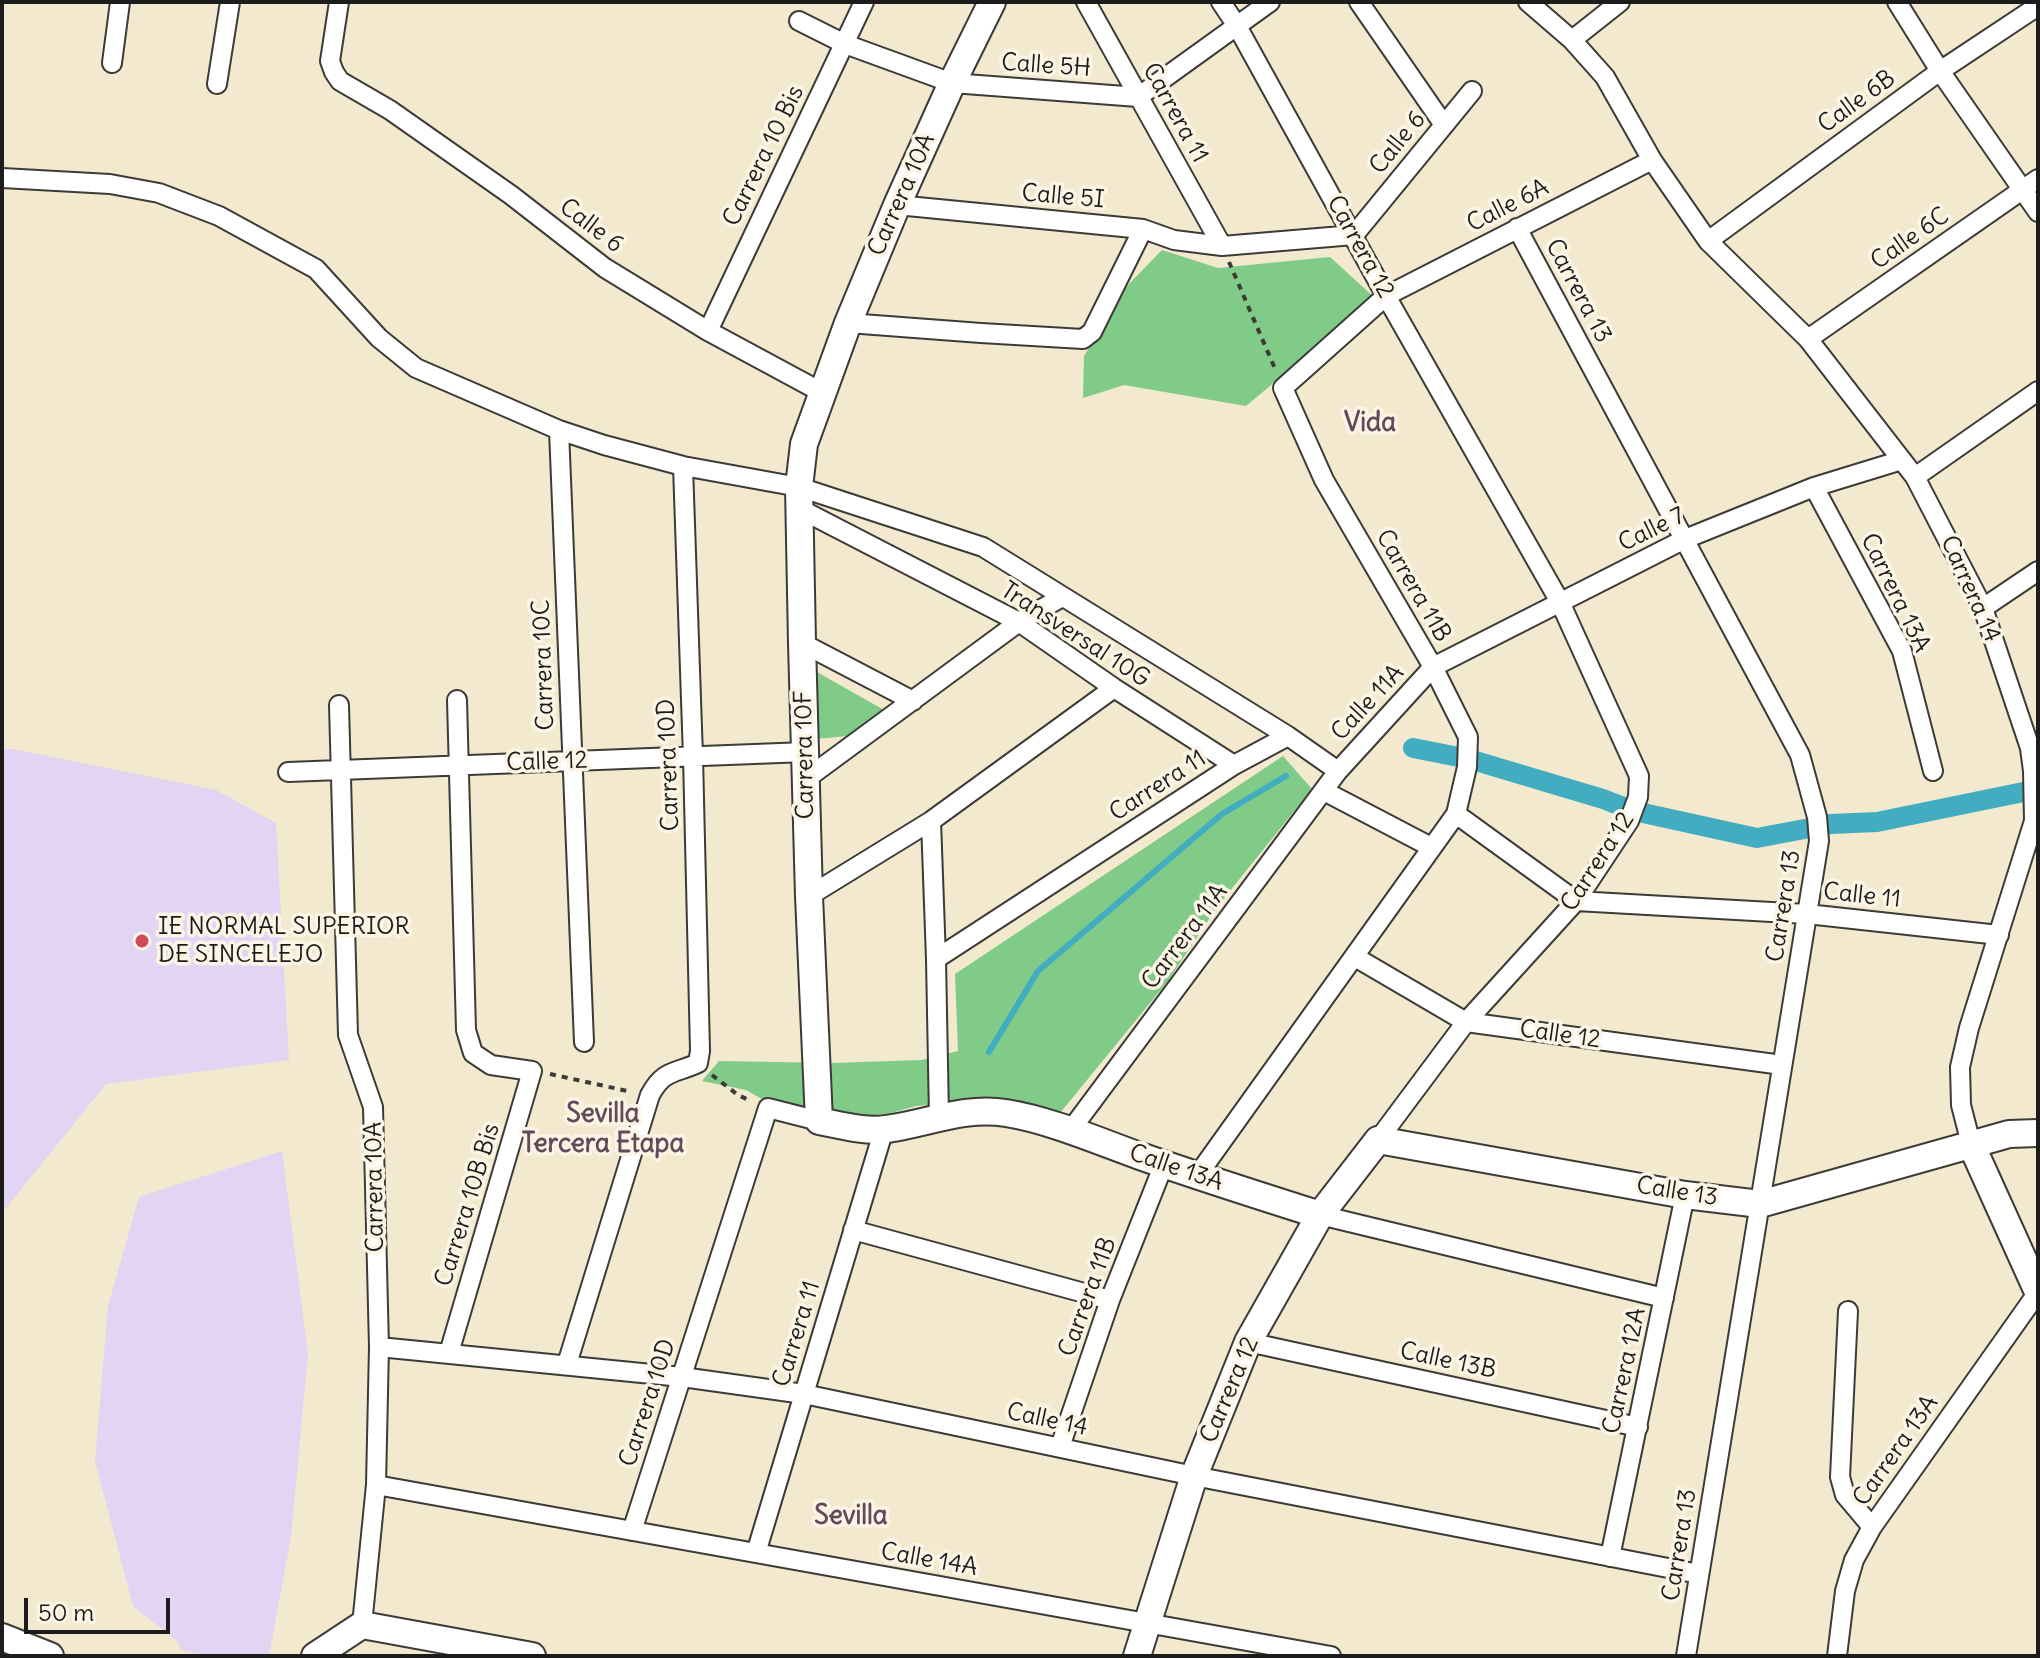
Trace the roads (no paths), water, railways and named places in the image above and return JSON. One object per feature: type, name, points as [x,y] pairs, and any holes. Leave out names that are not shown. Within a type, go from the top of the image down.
[{"type":"street","points":[[112,63],[120,2]]},
{"type":"street","points":[[217,84],[230,2]]},
{"type":"street","name":"Calle 6","points":[[339,2],[330,61],[340,81],[390,110],[511,195],[605,268],[708,331],[823,393]]},
{"type":"street","name":"Carrera 10 Bis","points":[[708,331],[864,2]]},
{"type":"street","name":"Carrera 10A","points":[[823,393],[897,205],[992,2]]},
{"type":"street","name":"Carrera 11","points":[[1086,2],[1222,246]]},
{"type":"street","name":"Carrera 12","points":[[1137,1656],[1194,1476],[1248,1342],[1320,1215],[1466,1022],[1576,901],[1629,821],[1638,797],[1639,776],[1560,602],[1221,2]]},
{"type":"street","points":[[1138,97],[1270,2]]},
{"type":"street","points":[[1359,2],[1444,125]]},
{"type":"street","name":"Carrera 14","points":[[1528,2],[1572,40],[1605,77],[1652,160],[1708,241],[1808,339],[1915,477],[1983,608],[2034,746],[2036,820],[1969,1028],[1960,1067],[1961,1105],[1971,1144],[2038,1292]]},
{"type":"street","points":[[1572,40],[1620,2]]},
{"type":"street","points":[[1897,2],[1940,71],[2038,212]]},
{"type":"street","name":"Calle 6B","points":[[1708,241],[1940,71],[2038,6]]},
{"type":"street","name":"Calle 5H","points":[[799,21],[845,44],[952,83],[1138,97]]},
{"type":"street","name":"Calle 6","points":[[1354,235],[1472,91]]},
{"type":"street","name":"Calle 6A","points":[[1386,296],[1652,160]]},
{"type":"street","points":[[2,178],[110,184],[159,193],[219,216],[316,269],[379,338],[416,368],[559,430],[604,445],[983,547],[1288,736],[1338,771]]},
{"type":"street","name":"Calle 6C","points":[[1808,339],[2038,179]]},
{"type":"street","name":"Calle 5I","points":[[897,205],[1143,229],[1174,240],[1222,246]]},
{"type":"street","name":"Carrera 13","points":[[1517,228],[1800,755],[1817,817],[1819,841],[1686,1656]]},
{"type":"street","points":[[848,323],[1083,339],[1092,332],[1143,229]]},
{"type":"street","points":[[1222,246],[1354,235]]},
{"type":"street","name":"Carrera 11B","points":[[1197,1176],[1456,814],[1467,767],[1468,737],[1433,667],[1324,480],[1283,388],[1386,296]]},
{"type":"street","points":[[1915,477],[2038,391]]},
{"type":"street","name":"Carrera 10F","points":[[819,1121],[809,896],[800,498],[804,444],[823,393]]},
{"type":"street","name":"Carrera 10C","points":[[559,430],[584,1042]]},
{"type":"street","name":"Calle 7","points":[[1433,667],[1685,539],[1814,487],[1902,460]]},
{"type":"street","name":"Carrera 10D","points":[[567,1364],[650,1095],[656,1084],[670,1072],[698,1063],[700,1051],[683,466]]},
{"type":"street","name":"Carrera 13A","points":[[1814,487],[1902,651],[1933,771]]},
{"type":"street","name":"Transversal 10G","points":[[800,498],[1019,622],[1234,765]]},
{"type":"street","points":[[1983,608],[2038,571]]},
{"type":"street","points":[[806,779],[1019,622],[1062,597]]},
{"type":"street","points":[[802,643],[913,701]]},
{"type":"street","name":"Calle 11A","points":[[1338,771],[1433,667]]},
{"type":"street","points":[[809,896],[931,821],[1114,688]]},
{"type":"street","points":[[457,700],[458,765]]},
{"type":"street","name":"Carrera 10A","points":[[339,705],[348,1035],[373,1107],[379,1347],[376,1485],[362,1625]]},
{"type":"street","name":"Carrera 11","points":[[936,959],[1234,765],[1288,736]]},
{"type":"street","name":"Calle 12","points":[[288,772],[806,752]]},
{"type":"street","name":"Carrera 10B Bis","points":[[449,1353],[532,1071],[491,1065],[473,1053],[466,1030],[458,765]]},
{"type":"street","name":"Carrera 11A","points":[[1070,1131],[1338,771]]},
{"type":"street","points":[[1324,791],[1431,847]]},
{"type":"street","points":[[1456,814],[1576,901]]},
{"type":"street","points":[[931,821],[939,1117]]},
{"type":"street","name":"Calle 11","points":[[1576,901],[1807,914],[1999,935]]},
{"type":"street","name":"Calle 12","points":[[1355,957],[1466,1022],[1782,1065]]},
{"type":"street","name":"Carrera 10D","points":[[632,1531],[768,1108]]},
{"type":"street","name":"Calle 13A","points":[[768,1108],[850,1127],[884,1129],[976,1111],[1005,1113],[1070,1131],[1320,1215],[1664,1298]]},
{"type":"street","name":"Carrera 11","points":[[756,1553],[884,1129]]},
{"type":"street","points":[[1971,1144],[2009,1134],[2038,1133]]},
{"type":"street","name":"Calle 13","points":[[1378,1140],[1685,1195],[1760,1204],[1971,1144]]},
{"type":"street","name":"Carrera 11B","points":[[1060,1447],[1110,1300],[1164,1164]]},
{"type":"street","name":"Carrera 12A","points":[[1610,1557],[1685,1195]]},
{"type":"street","points":[[853,1230],[1110,1300]]},
{"type":"street","name":"Carrera 13A","points":[[1837,1656],[1845,1591],[1854,1560],[1872,1527],[2038,1292]]},
{"type":"street","points":[[1848,1311],[1840,1477],[1845,1495],[1872,1527]]},
{"type":"street","name":"Calle 13B","points":[[1248,1342],[1638,1427]]},
{"type":"street","name":"Calle 14","points":[[379,1347],[567,1364],[804,1394],[1194,1476],[1699,1574]]},
{"type":"street","name":"Calle 14A","points":[[376,1485],[1331,1656]]},
{"type":"street","points":[[315,1656],[362,1625],[532,1656]]},
{"type":"street","points":[[2,1637],[50,1656]]},
{"type":"waterway","points":[[1413,748],[1469,759],[1634,811],[1757,838],[1831,824],[1877,822],[2038,789]]},
{"type":"waterway","points":[[989,1052],[1038,971],[1222,814],[1286,776]]},
{"type":"place","name":"IE NORMAL SUPERIOR DE SINCELEJO","points":[[142,941]]},
{"type":"district","name":"Vida","points":[[1370,424]]},
{"type":"district","name":"Sevilla Tercera Etapa","points":[[603,1130]]},
{"type":"district","name":"Sevilla","points":[[851,1517]]}]
